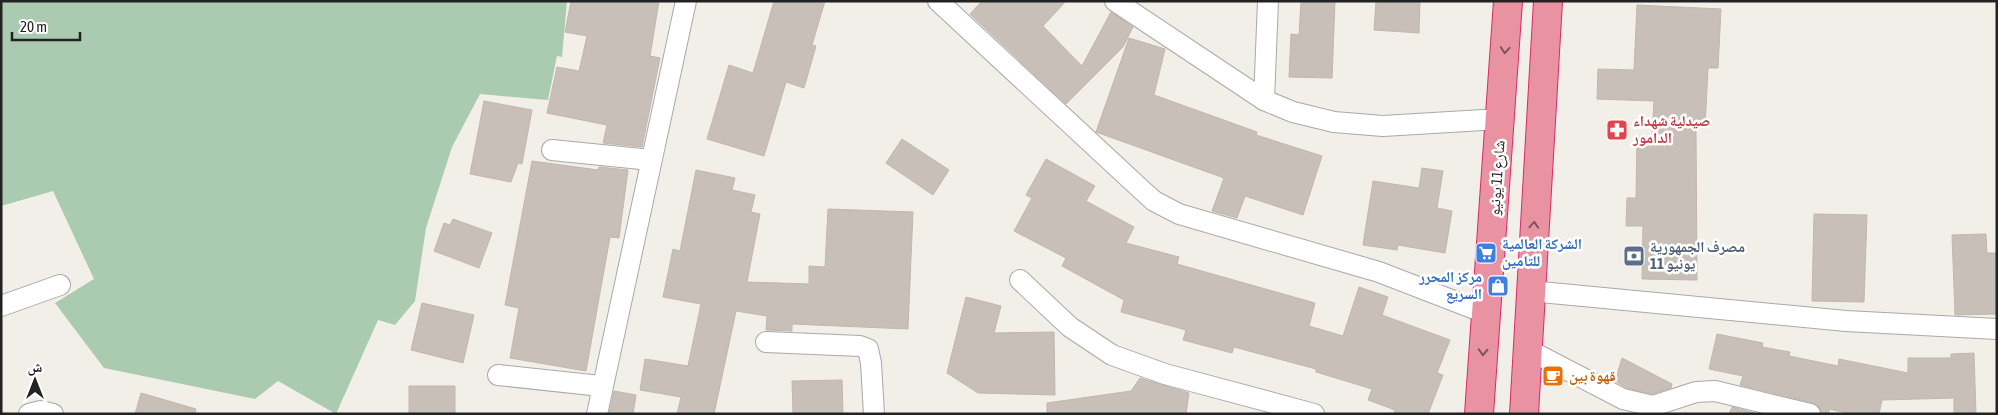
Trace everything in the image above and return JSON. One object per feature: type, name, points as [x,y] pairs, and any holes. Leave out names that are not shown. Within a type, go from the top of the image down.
[{"type":"highway","name":"شارع 11 يونيو","points":[[1479,414],[1508,1]]},
{"type":"highway","points":[[1525,411],[1530,291],[1548,1]]},
{"type":"street","points":[[597,414],[601,386],[686,1]]},
{"type":"street","points":[[938,1],[1144,192],[1169,209],[1379,272],[1485,314]]},
{"type":"street","points":[[1115,1],[1264,100],[1293,112],[1334,122],[1383,126],[1500,119]]},
{"type":"street","points":[[1264,100],[1268,1]]},
{"type":"street","points":[[552,150],[651,160]]},
{"type":"street","points":[[1020,280],[1070,326],[1112,355],[1165,374],[1314,414]]},
{"type":"street","points":[[1,306],[60,286]]},
{"type":"street","points":[[1530,291],[1846,321],[1997,328]]},
{"type":"street","points":[[766,342],[860,346],[868,349],[872,363],[874,414]]},
{"type":"street","points":[[1527,349],[1623,399],[1638,404],[1653,406],[1696,392],[1715,391],[1810,414]]},
{"type":"street","points":[[498,375],[601,386]]},
{"type":"street","points":[[29,414],[41,411],[53,414]]},
{"type":"green space","points":[[1,1],[567,1],[562,57],[557,56],[548,100],[480,94],[452,147],[426,228],[415,301],[395,325],[378,320],[336,414],[278,381],[255,399],[104,368],[55,303],[94,279],[53,191],[1,206]]},
{"type":"building","points":[[571,1],[659,1],[650,56],[660,58],[642,147],[603,143],[607,125],[547,113],[557,67],[579,71],[587,36],[565,32]]},
{"type":"building","points":[[774,1],[825,1],[812,45],[816,46],[804,88],[786,82],[764,156],[707,139],[729,65],[753,73]]},
{"type":"building","points":[[982,1],[1066,1],[1043,26],[1082,66],[1111,12],[1133,27],[1123,47],[1066,104],[970,14]]},
{"type":"building","points":[[1301,1],[1335,1],[1332,78],[1289,77],[1291,34],[1299,35]]},
{"type":"building","points":[[1376,1],[1420,1],[1419,33],[1374,30]]},
{"type":"building","points":[[1637,5],[1721,9],[1718,68],[1708,68],[1705,128],[1696,127],[1697,280],[1642,279],[1643,226],[1626,226],[1627,198],[1636,198],[1637,136],[1652,137],[1654,101],[1597,99],[1598,69],[1634,70]]},
{"type":"building","points":[[1129,38],[1165,49],[1154,95],[1257,132],[1256,135],[1322,156],[1303,215],[1245,196],[1237,218],[1212,211],[1224,178],[1096,132]]},
{"type":"building","points":[[484,101],[532,110],[522,164],[518,163],[511,182],[470,174]]},
{"type":"building","points":[[902,139],[949,170],[933,195],[886,163]]},
{"type":"building","points":[[1046,159],[1095,186],[1086,201],[1134,227],[1126,243],[1179,257],[1177,264],[1315,303],[1309,326],[1343,336],[1359,287],[1388,297],[1382,315],[1450,340],[1437,373],[1443,375],[1428,414],[1394,414],[1395,410],[1368,400],[1372,389],[1316,372],[1316,369],[1234,347],[1232,353],[1183,340],[1186,330],[1121,312],[1124,300],[1062,266],[1066,258],[1014,231],[1032,198],[1026,195]]},
{"type":"building","points":[[532,161],[598,170],[599,167],[628,170],[619,238],[610,237],[586,371],[510,358],[519,308],[505,305]]},
{"type":"building","points":[[1422,168],[1443,171],[1437,208],[1452,211],[1445,253],[1398,245],[1397,250],[1363,245],[1373,181],[1419,188]]},
{"type":"building","points":[[696,170],[735,178],[732,190],[755,195],[751,212],[760,214],[747,282],[809,284],[809,266],[825,267],[828,209],[913,212],[908,329],[792,324],[792,331],[766,330],[767,316],[736,311],[714,414],[677,414],[681,397],[640,390],[645,359],[688,366],[701,304],[663,297],[673,249],[680,251]]},
{"type":"building","points":[[1814,214],[1867,215],[1864,302],[1812,301]]},
{"type":"building","points":[[453,219],[492,233],[479,268],[434,251],[444,223],[450,225]]},
{"type":"building","points":[[1986,234],[1987,253],[1997,253],[1997,314],[1955,315],[1952,235]]},
{"type":"building","points":[[966,297],[1001,306],[994,333],[1054,332],[1055,395],[978,393],[947,373]]},
{"type":"building","points":[[422,303],[474,315],[463,363],[411,350]]},
{"type":"building","points":[[1717,334],[1763,343],[1762,347],[1790,352],[1789,356],[1838,366],[1839,359],[1908,373],[1908,358],[1951,358],[1951,354],[1974,353],[1976,414],[1954,414],[1954,398],[1882,400],[1879,414],[1851,414],[1829,409],[1829,414],[1822,414],[1818,406],[1813,403],[1740,385],[1743,376],[1709,369]]},
{"type":"building","points":[[1622,358],[1672,384],[1671,388],[1652,394],[1627,388],[1615,381]]},
{"type":"building","points":[[1140,378],[1189,393],[1186,414],[1047,414],[1047,403],[1131,391]]},
{"type":"building","points":[[842,380],[843,414],[793,414],[792,381]]},
{"type":"building","points":[[409,386],[455,386],[455,414],[409,414]]},
{"type":"building","points":[[614,391],[636,395],[633,414],[609,414]]},
{"type":"building","points":[[141,393],[196,409],[195,414],[135,414]]},
{"type":"building","points":[[1732,407],[1758,414],[1729,414]]},
{"type":"place","name":"صيدلية شهداء الدامور","points":[[1617,130]]},
{"type":"place","name":"الشركة العالمية للتامين","points":[[1486,253]]},
{"type":"place","name":"مصرف الجمهورية 11 يونيو","points":[[1634,256]]},
{"type":"place","name":"مركز المحرر السريع","points":[[1498,286]]},
{"type":"place","name":"قهوة بين","points":[[1553,376]]}]
